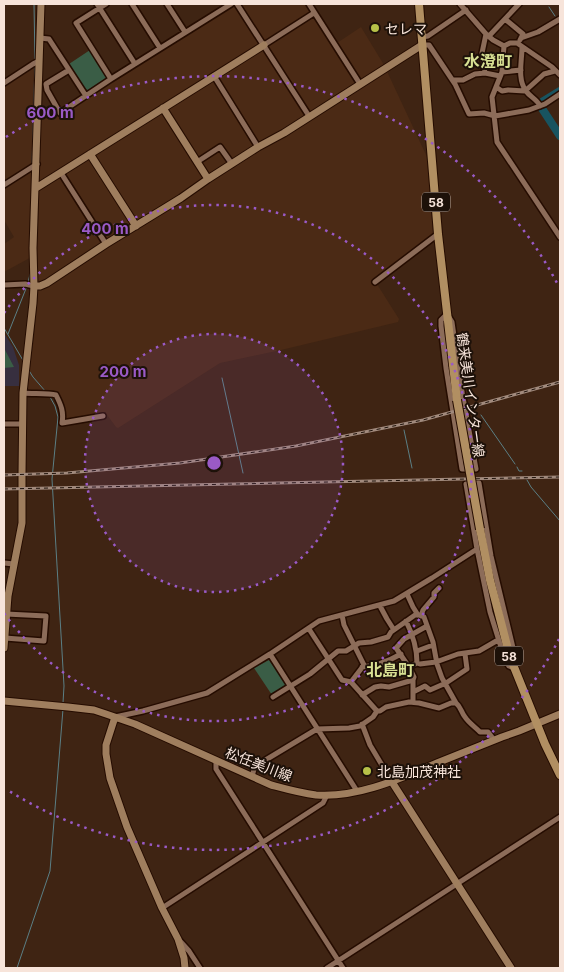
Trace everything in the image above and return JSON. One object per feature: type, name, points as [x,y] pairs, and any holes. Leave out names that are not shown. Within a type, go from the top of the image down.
[{"type":"main road","name":"鶴来美川インター線","points":[[419,4],[438,234],[447,314],[457,400],[480,529],[492,590],[510,657],[536,724],[560,775]]},
{"type":"street","points":[[4,648],[8,596],[22,523],[23,393],[31,330],[30,285],[36,188],[33,166],[37,123],[37,63],[41,4]]},
{"type":"street","points":[[106,4],[98,6],[76,23],[111,79]]},
{"type":"street","points":[[132,4],[160,48]]},
{"type":"street","points":[[69,70],[46,84],[47,90],[60,113],[223,6],[231,4]]},
{"type":"street","points":[[236,4],[309,116]]},
{"type":"street","points":[[309,4],[360,84]]},
{"type":"street","points":[[460,4],[487,35],[504,46]]},
{"type":"street","points":[[486,73],[482,53],[487,35],[518,4]]},
{"type":"street","points":[[170,5],[185,32]]},
{"type":"street","points":[[98,6],[135,64]]},
{"type":"street","points":[[4,285],[40,286],[48,282],[360,84],[466,10]]},
{"type":"street","points":[[36,188],[314,13]]},
{"type":"street","points":[[521,38],[538,32],[559,18]]},
{"type":"street","points":[[505,19],[523,34],[520,45],[520,78],[525,91],[540,106]]},
{"type":"street","points":[[40,38],[49,39],[86,96]]},
{"type":"street","points":[[422,41],[429,45],[453,80],[469,114],[484,113],[495,116],[529,110],[560,94]]},
{"type":"street","points":[[504,46],[510,43],[520,45],[560,75]]},
{"type":"street","points":[[504,46],[501,74],[492,97],[497,142],[560,237]]},
{"type":"street","points":[[4,83],[37,63]]},
{"type":"street","points":[[453,80],[463,80],[472,75],[486,73],[501,74],[521,70]]},
{"type":"street","points":[[496,87],[502,91],[525,91],[544,74],[555,71]]},
{"type":"street","points":[[214,76],[258,147]]},
{"type":"street","points":[[163,108],[208,179]]},
{"type":"street","points":[[197,162],[220,147],[232,164]]},
{"type":"street","points":[[90,154],[136,226]]},
{"type":"street","points":[[4,185],[33,166]]},
{"type":"street","points":[[61,173],[106,244]]},
{"type":"street","points":[[376,282],[438,234]]},
{"type":"street","points":[[447,314],[452,322],[476,469],[462,468],[441,326],[441,320],[447,314]]},
{"type":"street","points":[[23,393],[56,395],[62,408],[62,423],[103,416]]},
{"type":"street","points":[[4,424],[22,424]]},
{"type":"street","points":[[479,483],[491,556],[515,656],[514,668],[509,666],[505,660],[498,640],[477,549],[466,484],[479,483]]},
{"type":"street","points":[[185,968],[178,939],[162,908],[127,827],[110,778],[106,760],[106,745],[115,717],[207,693],[319,622],[394,601],[477,549]]},
{"type":"street","points":[[4,563],[14,564]]},
{"type":"street","points":[[420,615],[434,597],[434,593],[438,588]]},
{"type":"street","points":[[407,594],[413,607],[424,617],[442,678],[456,703],[461,707],[464,717],[480,732],[488,732],[494,740]]},
{"type":"street","points":[[380,606],[394,630]]},
{"type":"street","points":[[4,638],[44,641],[46,616],[6,614]]},
{"type":"street","points":[[342,615],[344,625],[364,665],[351,682]]},
{"type":"street","points":[[273,697],[310,674],[338,651],[346,651],[359,643],[388,637],[406,621],[415,615],[420,615]]},
{"type":"street","points":[[406,621],[413,635],[417,651],[417,663]]},
{"type":"street","points":[[414,702],[414,676],[396,648],[404,639],[427,626]]},
{"type":"street","points":[[309,629],[342,680],[351,682],[377,712]]},
{"type":"street","points":[[409,667],[417,663],[436,662],[452,656],[479,651],[498,640]]},
{"type":"street","points":[[417,651],[434,646]]},
{"type":"street","points":[[270,654],[357,792]]},
{"type":"street","points":[[362,668],[381,664],[401,654]]},
{"type":"street","points":[[413,692],[426,686],[430,690],[446,683],[467,669],[465,654]]},
{"type":"street","points":[[362,695],[380,686],[389,687],[413,680]]},
{"type":"street","name":"松任美川線","points":[[4,701],[94,710],[135,724],[271,785],[316,795],[357,792],[392,782],[560,714]]},
{"type":"street","points":[[252,777],[254,769],[259,764],[317,729],[349,728],[362,724],[386,707],[414,702],[439,708],[456,703]]},
{"type":"street","points":[[362,724],[370,745],[392,782],[511,968]]},
{"type":"street","points":[[216,761],[216,769],[343,968]]},
{"type":"street","points":[[162,908],[323,803],[327,795]]},
{"type":"street","points":[[327,968],[560,817]]},
{"type":"street","points":[[178,939],[200,968]]},
{"type":"shaded area","points":[[236,4],[305,4],[334,45],[361,27],[384,65],[427,157],[434,235],[375,281],[399,319],[398,322],[220,363],[118,428],[105,412],[65,420],[62,399],[54,390],[43,392],[29,391],[27,389],[38,293],[37,254],[4,272],[4,244],[14,237],[4,220],[4,85],[34,65],[32,121],[54,105],[60,116]]},
{"type":"shaded area","points":[[4,333],[13,347],[19,365],[19,386],[4,386]]},
{"type":"green space","points":[[90,50],[107,76],[88,90],[85,89],[69,64]]},
{"type":"green space","points":[[4,348],[14,367],[4,368]]},
{"type":"green space","points":[[269,660],[286,684],[286,686],[272,695],[254,668]]},
{"type":"waterway","points":[[34,4],[35,60]]},
{"type":"waterway","points":[[549,7],[555,16]]},
{"type":"waterway","points":[[32,165],[35,64]]},
{"type":"waterway","points":[[542,102],[560,91]]},
{"type":"waterway","points":[[541,107],[560,136]]},
{"type":"waterway","points":[[32,169],[32,188]]},
{"type":"waterway","points":[[28,283],[30,274]]},
{"type":"waterway","points":[[8,334],[27,286]]},
{"type":"waterway","points":[[4,328],[24,362]]},
{"type":"waterway","points":[[28,369],[46,392]]},
{"type":"waterway","points":[[222,378],[243,473]]},
{"type":"waterway","points":[[50,397],[58,417],[52,479],[64,686],[63,703]]},
{"type":"waterway","points":[[481,415],[515,464]]},
{"type":"waterway","points":[[404,430],[412,468]]},
{"type":"waterway","points":[[517,467],[519,471],[522,471]]},
{"type":"waterway","points":[[527,480],[560,521]]},
{"type":"waterway","points":[[17,968],[50,871],[63,709]]},
{"type":"railway","points":[[4,475],[67,473],[180,463],[296,446],[423,420],[560,382]]},
{"type":"railway","points":[[4,489],[560,477]]},
{"type":"place","name":"セレマ","points":[[375,28]]},
{"type":"place","name":"北島加茂神社","points":[[367,771]]},
{"type":"district","name":"水澄町","points":[[488,61]]},
{"type":"district","name":"北島町","points":[[390,670]]}]
